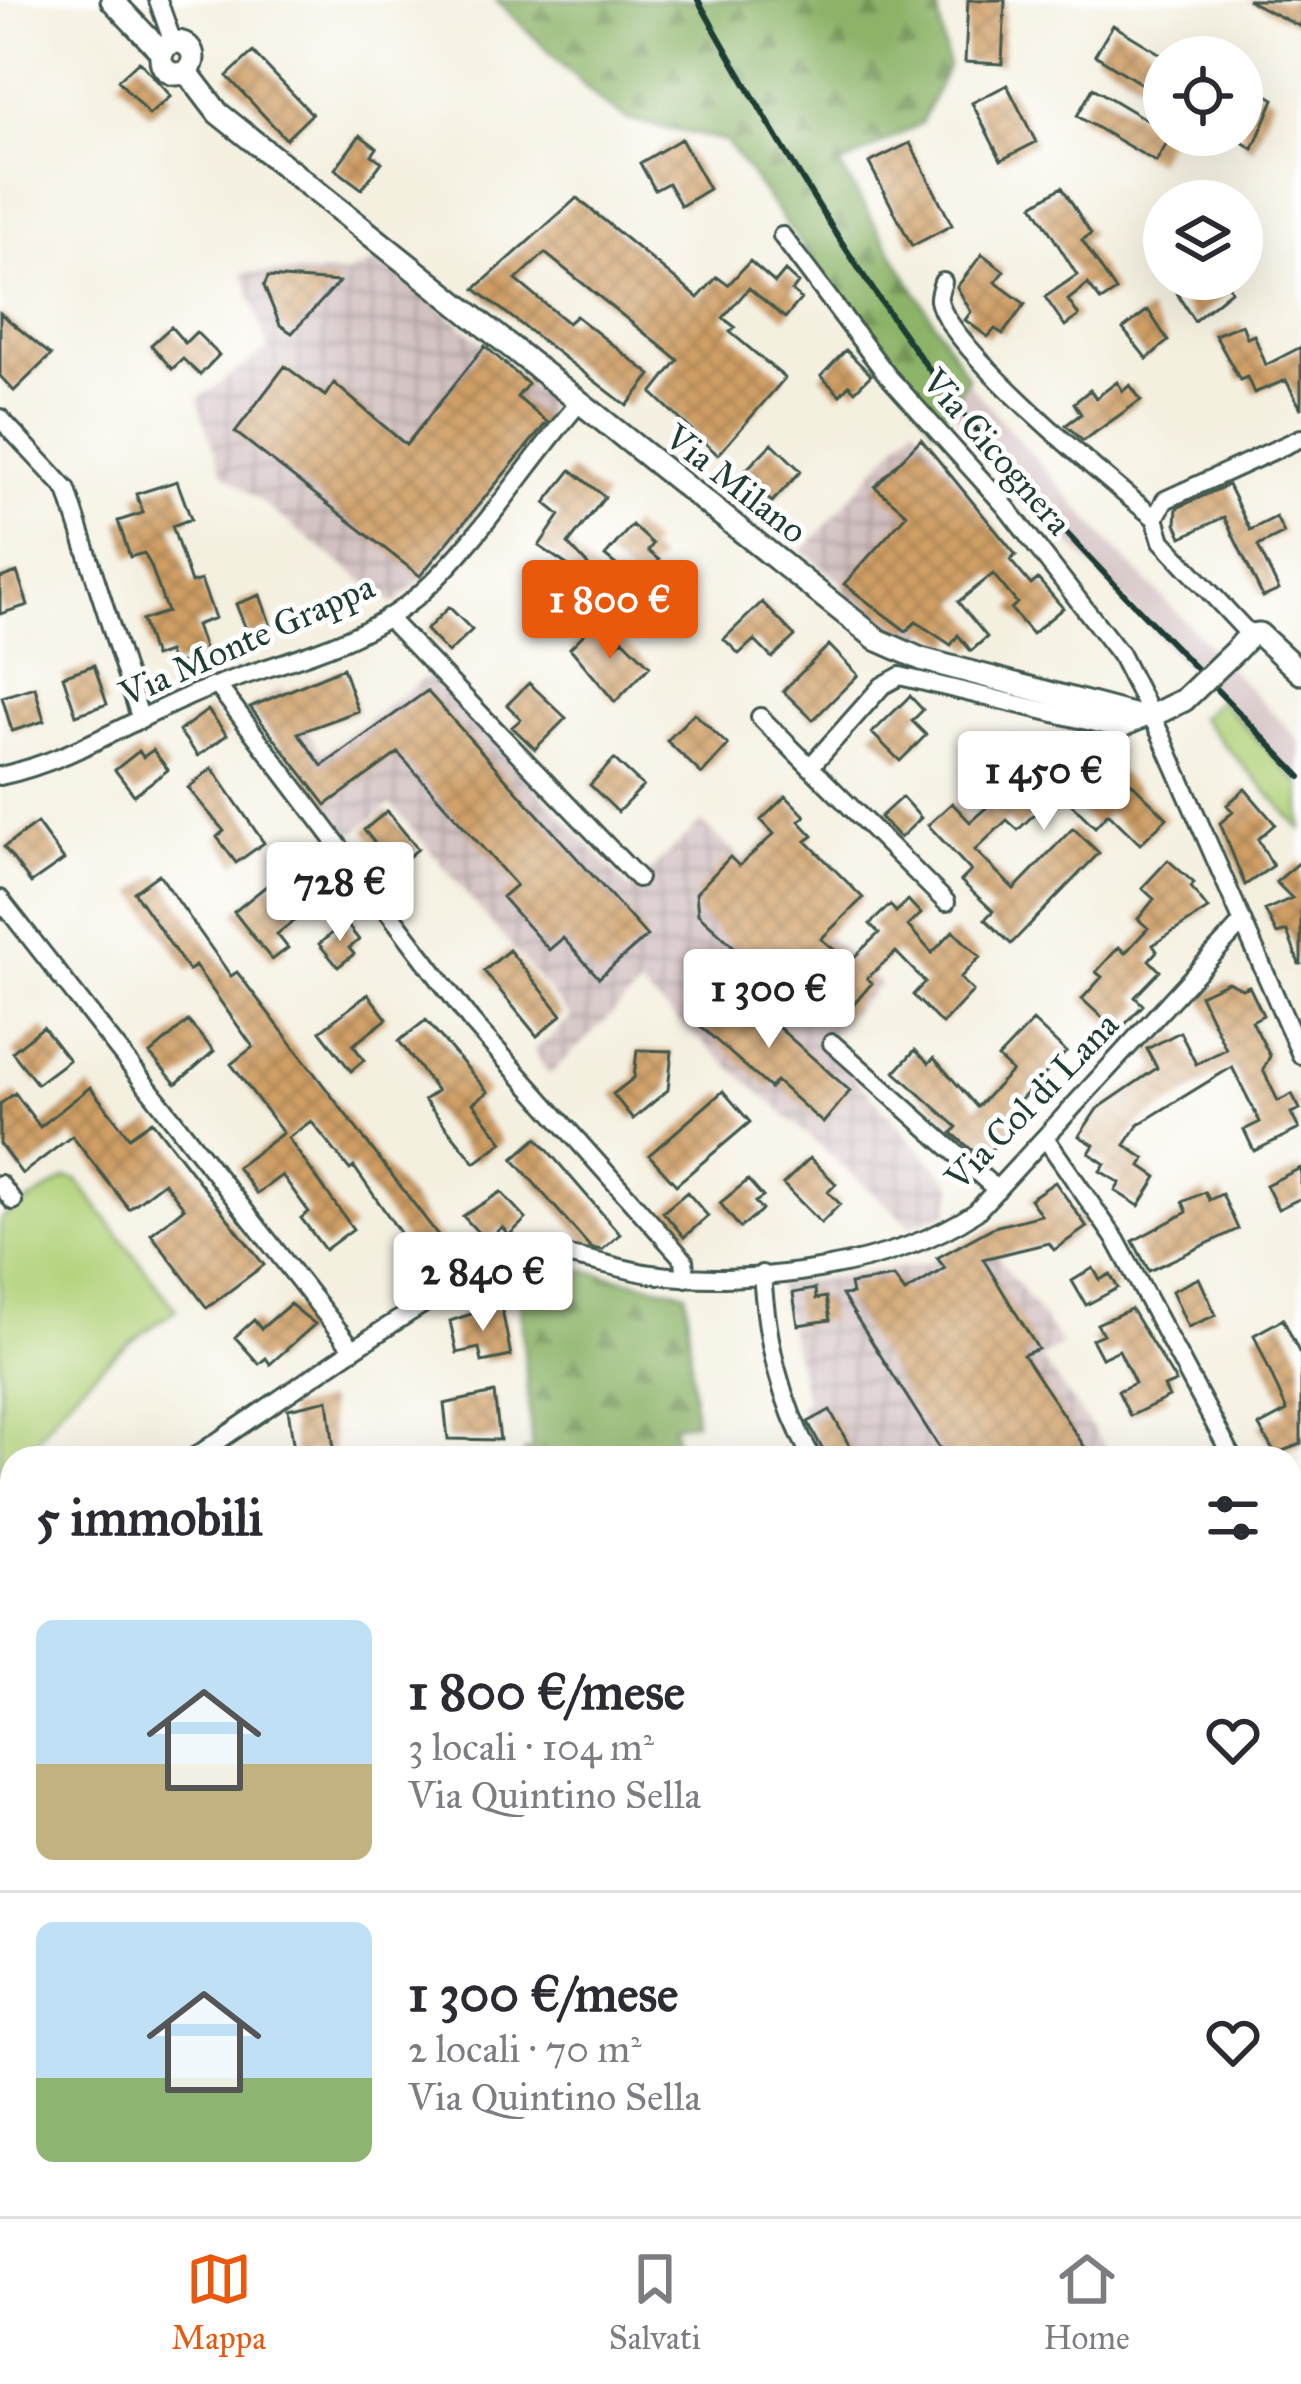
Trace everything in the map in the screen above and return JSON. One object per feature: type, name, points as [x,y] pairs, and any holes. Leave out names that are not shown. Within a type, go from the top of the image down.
[{"type":"street","points":[[112,0],[168,48]]},
{"type":"street","points":[[158,0],[168,48]]},
{"type":"street","name":"Via Milano","points":[[168,48],[170,72],[186,71],[218,113],[878,640],[921,659],[1151,716]]},
{"type":"street","name":"Via Cicognera","points":[[782,236],[887,375],[1006,507],[1120,654],[1301,1055]]},
{"type":"street","points":[[943,282],[938,298],[972,350],[1061,439],[1155,518],[1162,542],[1243,643]]},
{"type":"street","name":"Via Monte Grappa","points":[[1,772],[46,766],[217,685],[339,641],[387,617],[436,578],[579,403]]},
{"type":"street","points":[[0,418],[67,490],[141,720]]},
{"type":"street","points":[[1155,518],[1165,500],[1301,439]]},
{"type":"street","points":[[387,617],[638,878]]},
{"type":"street","points":[[810,767],[882,686],[900,676],[1121,729],[1184,700],[1243,643],[1270,640],[1301,674]]},
{"type":"street","points":[[217,685],[395,927],[684,1260],[686,1278]]},
{"type":"street","points":[[760,717],[946,902]]},
{"type":"street","points":[[0,899],[352,1349]]},
{"type":"street","name":"Via Col di Lana","points":[[211,1446],[352,1349],[512,1256],[546,1254],[686,1278],[762,1274],[886,1255],[935,1240],[997,1190],[1241,924]]},
{"type":"street","points":[[832,1043],[997,1190]]},
{"type":"street","points":[[1046,1138],[1116,1240],[1227,1446]]},
{"type":"street","points":[[0,1184],[13,1201]]},
{"type":"street","points":[[762,1274],[766,1331],[786,1412],[805,1446]]},
{"type":"shaded area","points":[[385,259],[545,398],[548,422],[423,578],[394,604],[222,472],[197,399],[268,349],[243,272],[345,274]]},
{"type":"shaded area","points":[[961,374],[1105,538],[1301,742],[1301,786],[1009,479],[938,393]]},
{"type":"shaded area","points":[[915,424],[1016,555],[930,623],[925,637],[894,629],[844,596],[844,584],[803,551]]},
{"type":"shaded area","points":[[430,674],[630,890],[701,822],[880,984],[823,1043],[954,1186],[949,1212],[911,1226],[640,987],[549,1075],[534,1051],[571,1018],[391,804],[351,836],[249,708],[281,688],[322,754]]},
{"type":"shaded area","points":[[981,1234],[1062,1345],[1040,1358],[1105,1446],[820,1446],[798,1406],[807,1403],[778,1285],[926,1264]]},
{"type":"green space","points":[[496,0],[936,0],[948,66],[921,123],[840,166],[968,378],[935,428],[726,141],[629,120],[602,103]]},
{"type":"green space","points":[[1219,700],[1301,786],[1301,829],[1200,718]]},
{"type":"green space","points":[[67,1178],[77,1180],[176,1310],[92,1375],[33,1446],[0,1446],[0,1219]]},
{"type":"green space","points":[[586,1271],[686,1292],[695,1422],[673,1425],[677,1446],[532,1446],[518,1276]]},
{"type":"building","points":[[968,0],[1005,0],[1002,64],[965,62]]},
{"type":"building","points":[[1247,0],[1301,0],[1301,27]]},
{"type":"building","points":[[1113,25],[1143,43],[1143,85],[1095,55]]},
{"type":"building","points":[[253,52],[312,114],[286,139],[227,76]]},
{"type":"building","points":[[139,61],[171,96],[149,115],[118,80]]},
{"type":"building","points":[[1007,85],[1036,142],[1001,160],[972,103]]},
{"type":"building","points":[[1093,88],[1143,118],[1143,154],[1077,116]]},
{"type":"building","points":[[1263,92],[1274,99],[1263,125]]},
{"type":"building","points":[[360,135],[377,148],[372,155],[382,162],[362,189],[335,169]]},
{"type":"building","points":[[681,139],[709,189],[681,206],[668,183],[655,190],[640,163]]},
{"type":"building","points":[[910,143],[952,225],[912,246],[869,163]]},
{"type":"building","points":[[1062,187],[1091,234],[1082,240],[1116,291],[1101,301],[1088,284],[1068,300],[1079,316],[1065,326],[1045,297],[1077,275],[1033,205]]},
{"type":"building","points":[[577,198],[698,298],[717,277],[728,285],[750,261],[775,283],[785,271],[798,283],[792,291],[801,299],[785,318],[749,288],[723,318],[735,327],[730,332],[785,378],[718,455],[652,393],[678,360],[545,253],[516,280],[568,323],[576,316],[651,375],[627,406],[475,289]]},
{"type":"building","points":[[982,254],[1004,271],[995,282],[1025,304],[1003,334],[995,329],[988,337],[965,320],[971,312],[957,287]]},
{"type":"building","points":[[268,277],[339,282],[292,333],[280,325],[264,286]]},
{"type":"building","points":[[1181,300],[1220,300],[1194,321]]},
{"type":"building","points":[[1148,310],[1168,341],[1147,359],[1123,329]]},
{"type":"building","points":[[0,313],[51,355],[14,391],[0,376]]},
{"type":"building","points":[[1242,324],[1247,338],[1254,335],[1266,365],[1301,347],[1301,409],[1286,380],[1254,393],[1247,377],[1240,380],[1215,335]]},
{"type":"building","points":[[171,327],[185,343],[196,332],[219,355],[200,375],[183,359],[172,369],[151,345]]},
{"type":"building","points":[[485,346],[528,384],[517,397],[547,422],[420,576],[235,432],[285,366],[325,396],[334,383],[406,445]]},
{"type":"building","points":[[846,350],[871,375],[855,391],[849,385],[840,395],[821,376]]},
{"type":"building","points":[[1117,382],[1123,391],[1130,385],[1141,400],[1083,441],[1066,425],[1081,414],[1074,403],[1090,390],[1096,398]]},
{"type":"building","points":[[921,439],[1016,555],[1010,560],[1031,585],[1038,579],[1063,608],[1032,634],[1011,609],[1017,603],[993,574],[958,602],[987,637],[971,651],[958,635],[951,645],[916,622],[906,631],[844,584],[907,514],[875,487]]},
{"type":"building","points":[[772,443],[801,471],[772,502],[743,473]]},
{"type":"building","points":[[571,470],[605,497],[568,544],[602,580],[588,595],[567,575],[573,569],[539,546],[560,515],[545,503]]},
{"type":"building","points":[[177,481],[191,519],[172,526],[191,583],[201,580],[215,618],[196,625],[206,654],[173,666],[168,652],[154,657],[142,620],[167,612],[151,566],[144,553],[130,557],[118,521],[143,513],[136,494]]},
{"type":"building","points":[[1228,485],[1250,530],[1276,517],[1284,533],[1258,546],[1279,590],[1263,597],[1224,517],[1182,537],[1176,524],[1177,508]]},
{"type":"building","points":[[632,525],[653,544],[648,551],[659,560],[639,584],[605,556]]},
{"type":"building","points":[[17,572],[28,605],[0,614],[0,578]]},
{"type":"building","points":[[260,595],[272,629],[249,637],[236,604]]},
{"type":"building","points":[[762,602],[795,636],[772,658],[754,640],[739,654],[724,639]]},
{"type":"building","points":[[449,607],[472,630],[448,653],[426,630]]},
{"type":"building","points":[[594,624],[616,646],[623,639],[650,666],[615,702],[570,648]]},
{"type":"building","points":[[829,645],[858,675],[813,720],[783,691]]},
{"type":"building","points":[[94,665],[107,704],[76,715],[63,676]]},
{"type":"building","points":[[343,668],[358,711],[298,733],[322,766],[427,691],[647,936],[599,978],[563,938],[549,950],[502,897],[516,885],[398,753],[326,805],[250,707]]},
{"type":"building","points":[[529,683],[566,718],[535,749],[512,727],[521,719],[507,705]]},
{"type":"building","points":[[35,687],[44,721],[12,731],[2,697]]},
{"type":"building","points":[[910,696],[923,710],[912,721],[926,735],[900,761],[872,733]]},
{"type":"building","points":[[208,710],[227,735],[198,756],[179,731]]},
{"type":"building","points":[[694,713],[728,745],[702,774],[667,741]]},
{"type":"building","points":[[1066,738],[1100,775],[1111,763],[1167,818],[1140,844],[1108,813],[1095,827],[1058,791],[1018,830],[1007,820],[975,850],[1014,889],[1073,828],[1099,853],[1011,944],[985,919],[993,911],[961,881],[971,871],[928,825],[952,803],[970,822]]},
{"type":"building","points":[[153,750],[168,770],[134,795],[115,770],[139,751],[143,757]]},
{"type":"building","points":[[614,759],[643,786],[618,812],[590,785]]},
{"type":"building","points":[[212,768],[264,843],[236,863],[217,837],[224,831],[188,788]]},
{"type":"building","points":[[1245,789],[1275,824],[1258,839],[1273,866],[1245,885],[1220,823],[1233,812],[1227,805]]},
{"type":"building","points":[[786,796],[805,816],[799,821],[813,836],[806,841],[863,898],[821,939],[849,962],[879,933],[870,924],[890,905],[896,912],[908,900],[921,914],[908,926],[932,953],[953,931],[980,957],[960,978],[973,991],[942,1024],[913,995],[925,982],[896,952],[867,978],[872,983],[842,1018],[800,981],[787,995],[698,914],[696,893],[730,857],[739,866],[774,834],[761,820]]},
{"type":"building","points":[[902,797],[921,818],[900,838],[880,817]]},
{"type":"building","points":[[387,811],[418,849],[395,868],[364,830]]},
{"type":"building","points":[[37,823],[64,860],[31,883],[4,847]]},
{"type":"building","points":[[1168,860],[1194,883],[1191,887],[1208,909],[1153,945],[1157,951],[1149,960],[1160,971],[1135,997],[1143,1005],[1118,1032],[1082,999],[1102,977],[1096,972],[1119,947],[1125,953],[1148,928],[1138,919],[1154,899],[1142,888]]},
{"type":"building","points":[[1301,861],[1299,964],[1287,931],[1277,934],[1265,910],[1292,898],[1276,882]]},
{"type":"building","points":[[159,874],[231,976],[237,972],[450,1251],[424,1267],[354,1167],[350,1170],[311,1121],[288,1138],[353,1229],[325,1250],[301,1218],[309,1212],[282,1175],[257,1194],[237,1167],[283,1133],[231,1064],[253,1047],[195,966],[189,971],[134,892]]},
{"type":"building","points":[[271,882],[299,917],[277,934],[288,948],[272,960],[234,912]]},
{"type":"building","points":[[345,922],[359,940],[349,948],[354,954],[338,967],[319,944]]},
{"type":"building","points":[[509,950],[562,1015],[537,1036],[484,971]]},
{"type":"building","points":[[725,980],[850,1091],[823,1123],[776,1081],[770,1088],[691,1018]]},
{"type":"building","points":[[1228,982],[1242,989],[1249,986],[1263,1015],[1252,1021],[1270,1056],[1263,1070],[1278,1101],[1292,1094],[1300,1109],[1291,1113],[1299,1129],[1254,1151],[1244,1130],[1260,1122],[1232,1067],[1139,1124],[1125,1145],[1145,1159],[1141,1166],[1157,1177],[1139,1206],[1115,1191],[1120,1183],[1100,1171],[1105,1164],[1089,1153],[1094,1145],[1079,1136],[1097,1109],[1157,1068],[1147,1049],[1180,1032],[1196,1064],[1226,1049],[1200,995]]},
{"type":"building","points":[[368,994],[387,1019],[353,1045],[364,1060],[351,1071],[320,1031]]},
{"type":"building","points":[[426,1020],[488,1092],[473,1103],[503,1142],[475,1163],[424,1100],[437,1091],[399,1041]]},
{"type":"building","points":[[188,1021],[214,1051],[176,1084],[150,1054]]},
{"type":"building","points":[[1033,1021],[1066,1052],[1016,1105],[1025,1114],[982,1159],[952,1133],[957,1127],[895,1072],[915,1050],[929,1063],[934,1058],[977,1107],[1012,1071],[998,1058]]},
{"type":"building","points":[[43,1027],[69,1060],[37,1084],[12,1052]]},
{"type":"building","points":[[637,1050],[672,1051],[668,1090],[633,1119],[613,1094],[634,1078]]},
{"type":"building","points":[[90,1087],[129,1137],[152,1121],[264,1265],[207,1308],[151,1234],[184,1208],[164,1182],[129,1209],[72,1136],[22,1174],[0,1144],[0,1104],[15,1093],[40,1127]]},
{"type":"building","points":[[723,1091],[750,1122],[676,1185],[649,1155]]},
{"type":"building","points":[[537,1138],[620,1234],[602,1250],[591,1248],[513,1159]]},
{"type":"building","points":[[810,1158],[836,1184],[828,1192],[840,1204],[821,1223],[783,1184]]},
{"type":"building","points":[[1301,1168],[1301,1198],[1278,1209],[1266,1185]]},
{"type":"building","points":[[748,1180],[763,1197],[755,1202],[762,1210],[740,1228],[720,1203]]},
{"type":"building","points":[[1055,1182],[1087,1227],[1054,1250],[1049,1243],[983,1259],[1038,1349],[1023,1355],[1084,1446],[938,1446],[842,1295],[852,1294],[850,1284],[894,1277],[905,1292],[945,1268],[937,1258],[994,1227],[1041,1215],[1030,1199]]},
{"type":"building","points":[[501,1192],[526,1219],[509,1235],[502,1227],[486,1241],[463,1216]]},
{"type":"building","points":[[687,1192],[708,1216],[684,1237],[663,1212]]},
{"type":"building","points":[[1205,1192],[1209,1200],[1222,1194],[1238,1229],[1149,1271],[1133,1241],[1187,1212],[1183,1202]]},
{"type":"building","points":[[1093,1268],[1100,1280],[1110,1274],[1118,1288],[1086,1305],[1072,1281]]},
{"type":"building","points":[[1199,1278],[1216,1315],[1188,1327],[1172,1291]]},
{"type":"building","points":[[815,1289],[816,1299],[826,1297],[830,1320],[798,1325],[793,1293]]},
{"type":"building","points":[[290,1304],[315,1324],[270,1364],[266,1358],[259,1364],[235,1337],[254,1320],[261,1329]]},
{"type":"building","points":[[501,1304],[511,1356],[482,1362],[479,1348],[457,1353],[450,1321]]},
{"type":"building","points":[[1131,1309],[1176,1382],[1164,1387],[1169,1397],[1130,1416],[1118,1391],[1135,1383],[1119,1350],[1102,1358],[1092,1339],[1103,1334],[1097,1324]]},
{"type":"building","points":[[1283,1319],[1301,1356],[1301,1444],[1270,1446],[1259,1426],[1287,1411],[1254,1335]]},
{"type":"building","points":[[494,1393],[500,1440],[448,1439],[444,1404]]},
{"type":"building","points":[[328,1400],[334,1446],[294,1446],[288,1409]]},
{"type":"building","points":[[830,1410],[850,1446],[821,1446],[808,1422]]},
{"type":"railway","points":[[698,0],[831,226],[963,413],[1104,573],[1301,777]]}]
